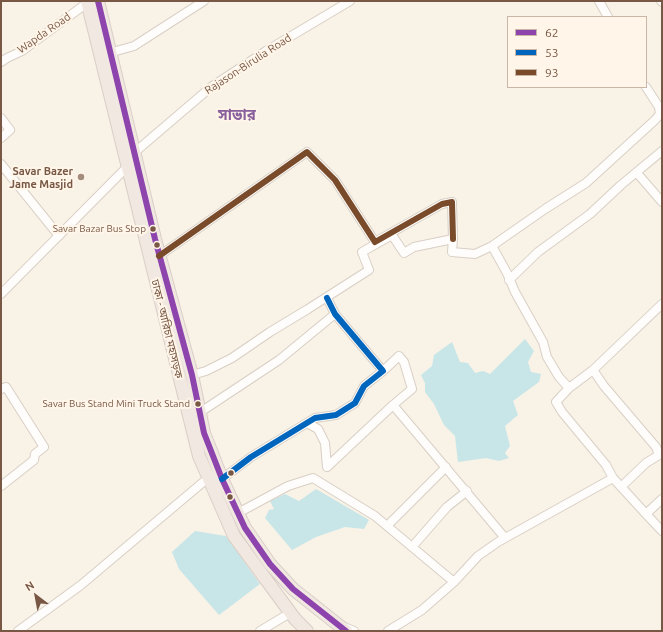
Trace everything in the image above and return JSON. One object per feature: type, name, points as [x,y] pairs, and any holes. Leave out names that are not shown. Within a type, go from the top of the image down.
[{"type":"highway","name":"ঢাকা - আরিচা মহাসড়ক","points":[[91,2],[109,53],[135,152],[159,256],[192,375],[204,433],[222,479],[238,514],[262,554],[284,580],[304,598],[344,628]]},
{"type":"highway","name":"ঢাকা - আরিচা মহাসড়ক","points":[[91,2],[127,167],[199,456],[234,536],[290,613],[307,631]]},
{"type":"street","points":[[109,53],[134,46],[204,1]]},
{"type":"street","name":"Rajason-Birulia Road","points":[[135,152],[211,87],[266,51],[350,1]]},
{"type":"street","points":[[599,1],[607,16]]},
{"type":"street","name":"Wapda Road","points":[[1,62],[22,51],[91,2]]},
{"type":"street","points":[[159,256],[307,152],[335,180],[375,242],[442,204],[452,202],[452,252],[475,254],[492,246],[534,216],[586,183],[655,120],[660,114],[659,107],[647,88]]},
{"type":"street","points":[[1,118],[10,130],[1,138]]},
{"type":"street","points":[[509,280],[538,252],[590,214],[662,151]]},
{"type":"street","points":[[1,164],[59,236]]},
{"type":"street","points":[[1,294],[127,167]]},
{"type":"street","points":[[637,172],[662,202]]},
{"type":"street","points":[[192,375],[206,371],[232,358],[270,332],[327,298],[368,270],[362,252],[392,235],[404,253],[414,247],[453,239]]},
{"type":"street","points":[[492,246],[514,292],[543,342],[547,357],[569,388]]},
{"type":"street","points":[[327,298],[335,314],[382,371]]},
{"type":"street","points":[[662,304],[593,370],[569,388],[556,402],[562,412],[606,464],[613,478],[662,531]]},
{"type":"street","points":[[199,413],[291,351],[335,314]]},
{"type":"street","points":[[222,479],[251,458],[307,423],[315,418],[336,415],[355,403],[364,386],[399,356],[404,362],[412,389],[328,467],[325,443],[318,429],[307,423]]},
{"type":"street","points":[[593,370],[604,386],[656,447],[659,455],[646,463],[621,487]]},
{"type":"street","points":[[1,389],[6,387],[44,446],[34,454],[34,460],[1,486]]},
{"type":"street","points":[[393,406],[467,491],[505,538]]},
{"type":"street","points":[[387,526],[446,467]]},
{"type":"street","points":[[18,631],[81,585],[208,478]]},
{"type":"street","points":[[238,514],[288,486],[313,478],[362,508],[387,526],[454,582]]},
{"type":"street","points":[[388,631],[422,610],[454,582],[478,556],[505,538],[613,478]]},
{"type":"street","points":[[412,547],[447,507],[467,491]]},
{"type":"street","points":[[646,514],[662,499]]},
{"type":"street","points":[[260,631],[290,613]]},
{"type":"street","points":[[344,628],[354,631]]},
{"type":"water","points":[[525,339],[534,351],[528,362],[531,372],[541,374],[539,382],[513,401],[518,415],[505,426],[510,446],[505,453],[509,458],[499,461],[486,458],[458,462],[455,436],[444,425],[434,404],[425,392],[425,383],[421,375],[432,366],[434,355],[452,342],[460,362],[468,363],[475,373],[483,371],[490,374]]},
{"type":"water","points":[[316,489],[369,520],[364,529],[345,527],[316,537],[292,550],[265,518],[269,510],[274,509],[270,501],[285,494],[299,501]]},
{"type":"water","points":[[195,531],[226,536],[260,584],[219,615],[179,569],[172,552]]},
{"type":"transit line","name":"62","points":[[98,1],[155,239],[192,375],[204,433],[222,479],[245,528],[270,564],[293,589],[346,631]]},
{"type":"transit line","name":"93","points":[[159,256],[307,152],[335,180],[375,242],[442,204],[452,202],[453,239]]},
{"type":"transit line","name":"53","points":[[222,479],[251,457],[315,418],[336,415],[355,403],[364,386],[383,371],[335,314],[327,298]]},
{"type":"place","name":"Savar Bazer Jame Masjid","points":[[81,177]]},
{"type":"place","name":"Savar Bazar Bus Stop","points":[[153,229]]},
{"type":"place","name":"Savar Bus Stand Mini Truck Stand","points":[[198,404]]},
{"type":"district","name":"সাভার","points":[[237,115]]}]
